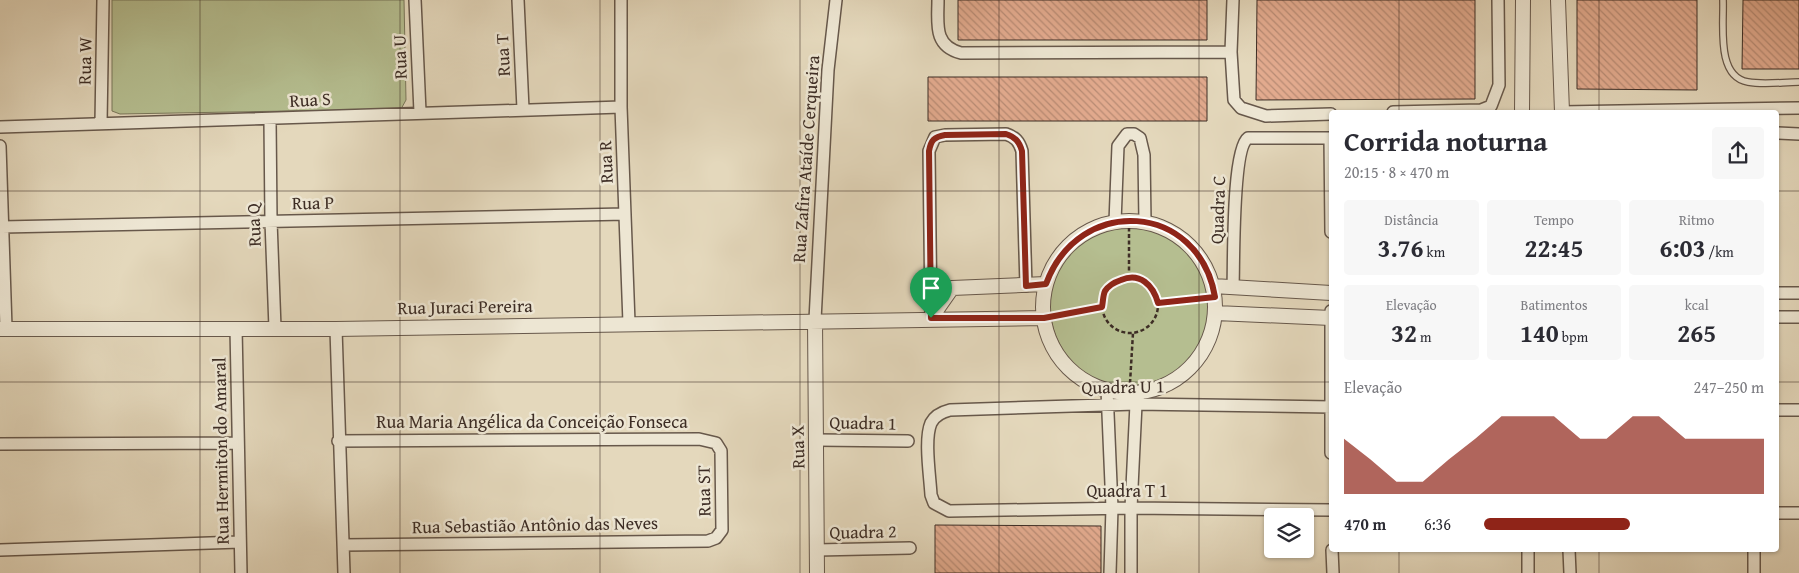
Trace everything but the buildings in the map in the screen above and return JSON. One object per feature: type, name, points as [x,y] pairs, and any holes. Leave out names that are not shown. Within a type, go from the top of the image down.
[{"type":"street","name":"Rua W","points":[[101,123],[103,0]]},
{"type":"street","name":"Rua U","points":[[415,0],[420,112]]},
{"type":"street","name":"Rua T","points":[[518,0],[523,109]]},
{"type":"street","name":"Rua R","points":[[621,0],[621,106],[629,322]]},
{"type":"street","name":"Rua Zafira Ataíde Cerqueira","points":[[814,320],[828,70],[836,0]]},
{"type":"street","points":[[938,0],[938,31],[943,43],[950,50],[961,53],[1231,52]]},
{"type":"street","points":[[1233,0],[1231,52],[1234,100],[1241,108],[1266,116],[1329,114]]},
{"type":"street","points":[[1481,110],[1491,106],[1499,85],[1498,0]]},
{"type":"street","points":[[1522,110],[1523,0]]},
{"type":"street","points":[[1558,0],[1562,110]]},
{"type":"street","name":"Rua S","points":[[0,128],[101,123],[270,120],[420,112],[621,106]]},
{"type":"street","points":[[1680,110],[1799,108]]},
{"type":"street","name":"Rua Q","points":[[270,120],[275,328]]},
{"type":"street","points":[[1779,133],[1799,134]]},
{"type":"street","points":[[931,318],[929,151],[935,137],[945,135],[1006,134],[1013,136],[1020,143],[1022,151],[1026,286]]},
{"type":"street","points":[[1122,221],[1118,146],[1127,134],[1134,134],[1140,138],[1144,155],[1145,222]]},
{"type":"street","name":"Quadra C","points":[[1233,287],[1237,170],[1241,147],[1248,138],[1329,138]]},
{"type":"street","points":[[0,146],[3,329]]},
{"type":"street","name":"Rua P","points":[[2,226],[625,214]]},
{"type":"street","points":[[1122,221],[1145,222],[1164,228],[1180,238],[1195,251],[1206,267],[1214,291],[1216,313],[1212,332],[1204,350],[1192,366],[1177,379],[1159,388],[1135,396],[1108,397],[1064,363],[1051,342],[1044,318],[1046,284],[1058,258],[1069,245],[1083,234],[1098,226],[1122,221]]},
{"type":"street","points":[[931,318],[952,288],[1046,284]]},
{"type":"street","points":[[1214,291],[1233,287],[1329,293]]},
{"type":"street","points":[[1779,293],[1799,292]]},
{"type":"street","points":[[1216,313],[1329,318]]},
{"type":"street","points":[[1779,317],[1799,317]]},
{"type":"street","name":"Rua Juraci Pereira","points":[[3,329],[336,329],[629,322],[1044,318]]},
{"type":"street","name":"Rua X","points":[[814,320],[817,440],[817,573]]},
{"type":"street","name":"Rua Hermiton do Amaral","points":[[236,328],[241,573]]},
{"type":"street","points":[[336,329],[338,441],[344,573]]},
{"type":"street","points":[[1131,573],[1130,508],[1135,396]]},
{"type":"street","name":"Quadra U 1","points":[[1135,396],[1329,407]]},
{"type":"street","points":[[1108,397],[1112,508],[1110,573]]},
{"type":"street","name":"Quadra U 1","points":[[931,495],[928,433],[932,422],[939,414],[950,410],[1108,397]]},
{"type":"street","points":[[1779,410],[1799,410]]},
{"type":"street","name":"Rua Maria Angélica da Conceição Fonseca","points":[[338,441],[698,439],[716,443],[721,451]]},
{"type":"street","name":"Quadra 1","points":[[817,440],[908,441]]},
{"type":"street","points":[[0,444],[238,443]]},
{"type":"street","name":"Rua ST","points":[[721,451],[722,530]]},
{"type":"street","name":"Quadra T 1","points":[[931,495],[934,503],[949,511],[1112,508],[1329,510]]},
{"type":"street","points":[[1779,513],[1799,514]]},
{"type":"street","name":"Rua Sebastião Antônio das Neves","points":[[343,545],[708,541],[716,538],[722,530]]},
{"type":"street","points":[[0,550],[240,542]]},
{"type":"street","name":"Quadra 2","points":[[817,550],[910,548]]},
{"type":"street","points":[[1332,552],[1333,573]]},
{"type":"street","points":[[1528,552],[1528,573]]},
{"type":"street","points":[[1570,552],[1570,573]]},
{"type":"street","points":[[1754,552],[1754,573]]},
{"type":"lane","points":[[1723,0],[1725,61],[1730,72],[1748,82],[1799,82]]},
{"type":"path","points":[[1122,221],[1129,277]]},
{"type":"path","points":[[1129,277],[1140,278],[1148,283],[1155,291],[1158,303],[1154,319],[1149,326],[1134,332],[1121,331],[1111,325],[1105,318],[1102,307],[1106,291],[1112,283],[1129,277]]},
{"type":"path","points":[[1158,303],[1214,291]]},
{"type":"path","points":[[1044,318],[1102,307]]},
{"type":"path","points":[[1134,332],[1135,396]]},
{"type":"green space","points":[[112,0],[404,0],[406,100],[401,109],[120,114],[112,111]]},
{"type":"green space","points":[[1139,225],[1155,228],[1169,234],[1183,243],[1194,254],[1209,282],[1212,306],[1211,322],[1203,344],[1194,358],[1183,369],[1155,384],[1123,387],[1107,384],[1093,378],[1079,369],[1068,358],[1053,330],[1050,298],[1053,282],[1059,268],[1068,254],[1079,243],[1107,228]]},
{"type":"route","points":[[1006,134],[1013,136],[1020,143],[1022,151],[1026,286],[1046,284],[1058,258],[1069,245],[1083,234],[1098,226],[1129,220],[1145,222],[1164,228],[1180,238],[1195,251],[1206,267],[1215,297],[1158,303],[1155,291],[1148,283],[1140,278],[1129,277],[1112,283],[1106,291],[1102,307],[1044,318],[931,318],[929,151],[935,137],[945,135],[1006,134]]}]
